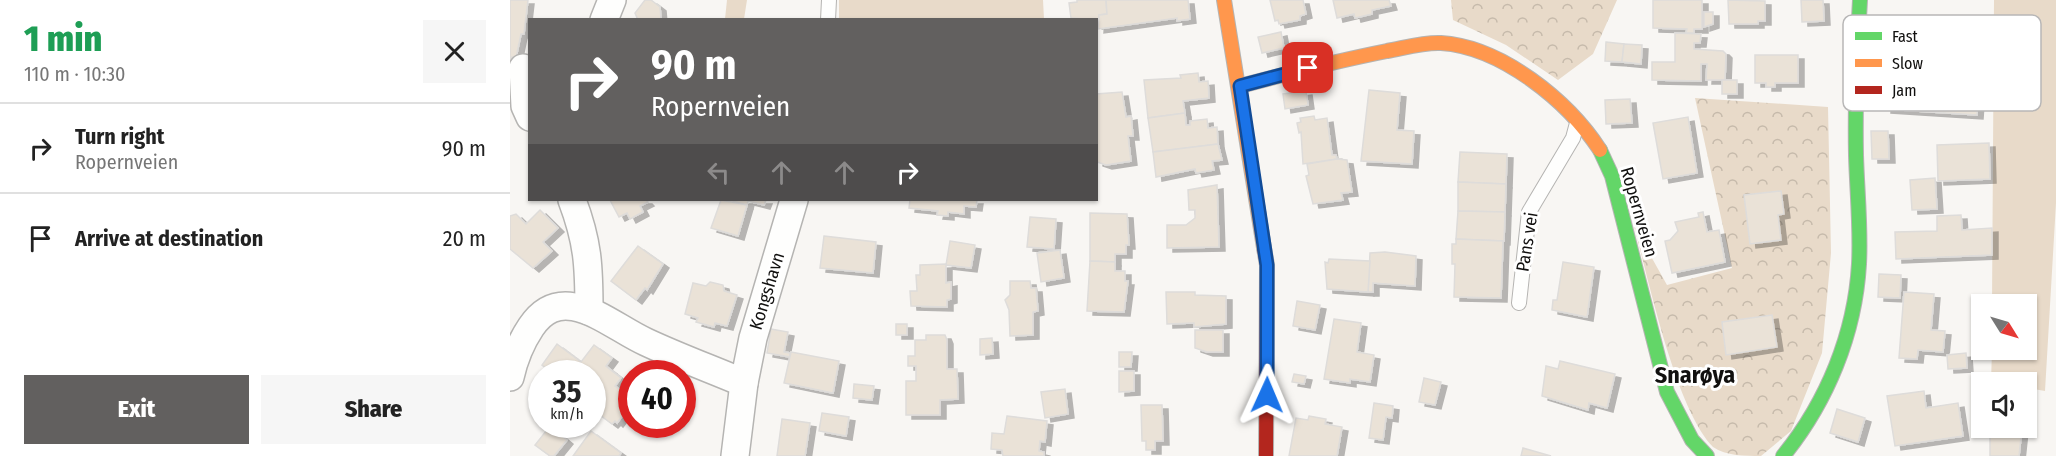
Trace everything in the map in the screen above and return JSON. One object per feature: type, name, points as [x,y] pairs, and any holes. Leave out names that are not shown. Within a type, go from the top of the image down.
[{"type":"street","points":[[605,18],[612,0]]},
{"type":"street","points":[[1224,0],[1240,86],[1267,265],[1266,456]]},
{"type":"street","points":[[1859,15],[1860,0]]},
{"type":"street","name":"Ropernveien","points":[[1240,86],[1330,62],[1442,43],[1500,60],[1559,100],[1604,156],[1612,176],[1667,392],[1692,440],[1707,456]]},
{"type":"street","points":[[523,68],[525,106],[528,113]]},
{"type":"street","points":[[1783,456],[1800,438],[1821,399],[1852,315],[1857,287],[1859,237],[1857,111]]},
{"type":"street","points":[[572,201],[583,230],[590,260],[589,311]]},
{"type":"street","name":"Kongshavn","points":[[735,456],[744,382],[753,338],[794,201]]},
{"type":"street","points":[[510,377],[522,340],[543,311],[555,306],[574,306],[589,311],[645,342],[744,382]]},
{"type":"lane","points":[[828,18],[829,0]]},
{"type":"lane","name":"Pans vei","points":[[1519,303],[1529,212],[1573,138],[1577,121]]},
{"type":"green space","points":[[727,0],[747,0],[744,18],[725,18]]},
{"type":"green space","points":[[839,0],[1043,0],[1044,18],[839,18]]},
{"type":"green space","points":[[1451,0],[1617,0],[1593,54],[1558,80],[1506,45],[1453,20]]},
{"type":"green space","points":[[1994,0],[2056,0],[2056,203],[2045,391],[2037,390],[2037,372],[1991,372],[1992,360],[2037,360],[2037,294],[1992,294],[1993,111],[2041,111],[2041,15],[1994,15]]},
{"type":"green space","points":[[1695,98],[1828,107],[1831,253],[1822,353],[1791,431],[1761,456],[1736,455],[1718,450],[1713,447],[1699,428],[1675,374],[1634,226],[1667,285],[1732,268]]},
{"type":"building","points":[[510,0],[528,0],[524,34],[521,34],[516,58],[512,57],[510,67]]},
{"type":"building","points":[[645,0],[651,0],[660,7],[661,18],[637,18],[635,13]]},
{"type":"building","points":[[1077,0],[1106,0],[1107,14],[1099,15],[1100,24],[1098,24],[1098,18],[1071,18],[1069,3],[1077,2]]},
{"type":"building","points":[[1106,0],[1188,0],[1190,19],[1177,21],[1177,18],[1098,29],[1099,15],[1107,14]]},
{"type":"building","points":[[1270,0],[1303,0],[1306,14],[1300,16],[1300,20],[1279,24],[1278,20],[1275,21]]},
{"type":"building","points":[[1333,0],[1389,0],[1391,6],[1372,10],[1372,14],[1355,18],[1354,14],[1337,18]]},
{"type":"building","points":[[1653,0],[1702,0],[1702,29],[1694,29],[1694,33],[1686,33],[1687,29],[1653,28]]},
{"type":"building","points":[[1728,0],[1765,1],[1765,21],[1758,21],[1758,24],[1729,24]]},
{"type":"building","points":[[1801,0],[1823,0],[1824,21],[1802,22]]},
{"type":"building","points":[[1704,12],[1713,12],[1713,24],[1704,27]]},
{"type":"building","points":[[1281,32],[1284,48],[1262,53],[1258,37]]},
{"type":"building","points":[[1675,33],[1701,34],[1700,43],[1694,43],[1694,49],[1723,51],[1726,54],[1725,80],[1706,80],[1707,64],[1701,64],[1701,81],[1652,80],[1652,62],[1675,62]]},
{"type":"building","points":[[1606,42],[1624,44],[1622,62],[1605,61]]},
{"type":"building","points":[[1624,44],[1642,45],[1641,64],[1622,62]]},
{"type":"building","points":[[1755,55],[1798,55],[1798,83],[1775,83],[1775,87],[1766,87],[1766,83],[1755,83]]},
{"type":"building","points":[[1198,73],[1199,82],[1208,81],[1209,98],[1183,101],[1185,113],[1148,118],[1144,80],[1181,78],[1180,75]]},
{"type":"building","points":[[1722,80],[1737,80],[1737,94],[1722,94]]},
{"type":"building","points":[[1369,90],[1400,93],[1397,130],[1414,131],[1412,164],[1361,161]]},
{"type":"building","points":[[1306,91],[1308,105],[1285,109],[1283,94]]},
{"type":"building","points":[[1122,92],[1126,117],[1131,116],[1133,136],[1128,136],[1131,161],[1106,165],[1098,162],[1098,94]]},
{"type":"building","points":[[1630,99],[1632,123],[1606,124],[1605,100]]},
{"type":"building","points":[[1916,111],[1977,111],[1977,115]]},
{"type":"building","points":[[1185,113],[1186,125],[1190,125],[1190,121],[1207,119],[1208,128],[1217,127],[1218,144],[1153,152],[1148,118]]},
{"type":"building","points":[[1314,116],[1315,120],[1327,118],[1332,155],[1336,155],[1337,159],[1303,164],[1301,132],[1299,133],[1297,123],[1301,122],[1300,118]]},
{"type":"building","points":[[1688,117],[1697,173],[1663,179],[1653,123]]},
{"type":"building","points":[[1871,131],[1888,131],[1889,159],[1872,159]]},
{"type":"building","points":[[1989,143],[1990,179],[1938,181],[1937,145]]},
{"type":"building","points":[[1218,144],[1222,160],[1212,161],[1214,170],[1196,173],[1195,169],[1156,177],[1153,152]]},
{"type":"building","points":[[1460,152],[1507,154],[1506,184],[1458,182]]},
{"type":"building","points":[[1337,159],[1347,160],[1352,192],[1341,193],[1343,200],[1313,204],[1306,176],[1309,175],[1307,164]]},
{"type":"building","points":[[1935,178],[1937,209],[1912,210],[1910,180]]},
{"type":"building","points":[[1458,182],[1506,184],[1505,212],[1458,211]]},
{"type":"building","points":[[1217,185],[1219,247],[1167,248],[1167,225],[1186,225],[1195,218],[1195,210],[1189,210],[1188,190]]},
{"type":"building","points":[[1781,191],[1784,214],[1778,215],[1781,240],[1750,244],[1744,195]]},
{"type":"building","points":[[611,201],[648,202],[640,206],[643,212],[630,219],[627,213],[619,217]]},
{"type":"building","points":[[721,201],[747,205],[738,236],[711,228]]},
{"type":"building","points":[[733,201],[748,201],[747,205]]},
{"type":"building","points":[[748,201],[766,201],[764,205]]},
{"type":"building","points":[[910,201],[977,201],[976,207],[964,206],[964,214],[948,212],[948,216],[937,215],[938,211],[909,208]]},
{"type":"building","points":[[540,210],[558,228],[543,242],[552,251],[533,268],[510,249],[510,216],[516,214],[526,224]]},
{"type":"building","points":[[1458,211],[1505,212],[1504,241],[1456,239]]},
{"type":"building","points":[[1703,212],[1707,232],[1719,230],[1725,262],[1672,273],[1665,241],[1670,240],[1678,231],[1675,222],[1699,217],[1698,213]]},
{"type":"building","points":[[1090,213],[1127,214],[1129,245],[1126,245],[1126,254],[1115,254],[1115,262],[1090,261]]},
{"type":"building","points":[[1961,215],[1962,230],[1992,228],[1992,255],[1896,259],[1895,232],[1937,231],[1937,216]]},
{"type":"building","points":[[1030,217],[1056,219],[1054,249],[1027,247]]},
{"type":"building","points":[[824,236],[876,242],[873,273],[820,268]]},
{"type":"building","points":[[1456,239],[1503,241],[1501,298],[1454,297],[1455,264],[1452,264],[1452,244],[1456,244]]},
{"type":"building","points":[[950,241],[975,245],[971,268],[946,265]]},
{"type":"building","points":[[638,246],[663,264],[647,290],[645,288],[636,300],[611,281]]},
{"type":"building","points":[[1060,250],[1064,278],[1041,282],[1037,253]]},
{"type":"building","points":[[1385,252],[1416,256],[1415,286],[1373,283],[1373,292],[1368,292],[1370,253]]},
{"type":"building","points":[[1329,259],[1370,261],[1368,292],[1327,289],[1325,262],[1328,263]]},
{"type":"building","points":[[1090,261],[1115,262],[1115,271],[1125,271],[1125,281],[1128,281],[1124,312],[1087,311]]},
{"type":"building","points":[[1563,262],[1594,267],[1587,317],[1552,310],[1553,300],[1557,300]]},
{"type":"building","points":[[946,264],[946,283],[951,282],[951,299],[947,300],[947,307],[911,306],[910,291],[917,291],[916,275],[920,275],[920,265]]},
{"type":"building","points":[[1879,274],[1901,275],[1900,298],[1878,297]]},
{"type":"building","points":[[1010,281],[1030,281],[1031,288],[1036,288],[1038,311],[1033,312],[1033,335],[1010,336],[1009,310],[1005,300],[1010,295]]},
{"type":"building","points":[[710,282],[723,285],[724,291],[737,295],[727,326],[715,323],[714,327],[696,322],[698,318],[685,314],[693,283],[706,286]]},
{"type":"building","points":[[1166,292],[1195,292],[1195,295],[1226,296],[1226,324],[1194,327],[1194,323],[1167,324]]},
{"type":"building","points":[[1904,292],[1934,294],[1931,330],[1945,331],[1943,352],[1918,350],[1917,359],[1899,358]]},
{"type":"building","points":[[1297,301],[1320,305],[1315,330],[1293,326]]},
{"type":"building","points":[[1772,315],[1777,347],[1726,355],[1722,322]]},
{"type":"building","points":[[1334,319],[1361,323],[1357,352],[1374,355],[1370,382],[1350,379],[1350,383],[1324,379]]},
{"type":"building","points":[[896,324],[907,324],[907,335],[896,335]]},
{"type":"building","points":[[771,329],[788,332],[784,352],[790,353],[790,357],[767,353]]},
{"type":"building","points":[[1195,330],[1223,330],[1223,352],[1207,352],[1195,348]]},
{"type":"building","points":[[926,335],[945,335],[947,369],[957,369],[958,399],[940,400],[940,415],[906,415],[906,381],[916,381],[916,366],[908,366],[908,356],[915,356],[915,340],[926,340]]},
{"type":"building","points":[[992,338],[993,354],[980,355],[980,339]]},
{"type":"building","points":[[557,344],[578,360],[546,360]]},
{"type":"building","points":[[594,345],[612,358],[606,366],[606,360],[583,360]]},
{"type":"building","points":[[791,352],[839,361],[833,393],[784,383]]},
{"type":"building","points":[[1119,352],[1132,352],[1131,367],[1119,367]]},
{"type":"building","points":[[1966,353],[1967,368],[1948,369],[1947,355]]},
{"type":"building","points":[[1560,361],[1615,374],[1607,408],[1589,403],[1588,410],[1542,396],[1546,366],[1558,369]]},
{"type":"building","points":[[606,366],[618,376],[615,386],[618,388],[618,422],[612,424],[606,420]]},
{"type":"building","points":[[1119,371],[1134,371],[1134,391],[1119,392]]},
{"type":"building","points":[[1294,374],[1306,376],[1304,384],[1292,382]]},
{"type":"building","points":[[1424,378],[1441,382],[1435,405],[1419,402]]},
{"type":"building","points":[[854,384],[874,386],[872,400],[853,398]]},
{"type":"building","points":[[1065,389],[1068,414],[1045,418],[1041,392]]},
{"type":"building","points":[[1924,391],[1926,408],[1958,403],[1963,436],[1895,446],[1887,396]]},
{"type":"building","points":[[1374,403],[1393,406],[1392,418],[1386,417],[1383,440],[1369,438]]},
{"type":"building","points":[[1141,405],[1162,405],[1163,441],[1155,441],[1155,450],[1146,450],[1146,441],[1142,441]]},
{"type":"building","points":[[1837,409],[1865,418],[1858,442],[1830,433]]},
{"type":"building","points":[[822,413],[849,417],[846,436],[819,431]]},
{"type":"building","points":[[1007,416],[1047,421],[1045,442],[1040,441],[1039,451],[1044,452],[1044,456],[1003,456],[1002,450],[991,449],[992,433],[1004,434]]},
{"type":"building","points":[[1309,416],[1326,419],[1325,424],[1342,427],[1337,456],[1289,456],[1296,418],[1308,420]]},
{"type":"building","points":[[782,419],[810,423],[805,456],[777,456]]},
{"type":"building","points":[[541,438],[565,438],[567,440],[554,456],[550,456],[535,445]]},
{"type":"building","points":[[586,438],[601,438],[621,453],[619,456],[573,456]]},
{"type":"building","points":[[1990,438],[2021,438],[2019,456],[1990,456]]},
{"type":"building","points":[[1523,448],[1551,456],[1521,456]]},
{"type":"traffic: fast","points":[[1859,15],[1860,0]]},
{"type":"traffic: fast","points":[[1783,456],[1799,435],[1825,390],[1836,366],[1852,316],[1860,237],[1856,111]]},
{"type":"traffic: fast","points":[[1600,150],[1612,176],[1667,392],[1692,440],[1707,456]]},
{"type":"traffic: slow","points":[[1224,0],[1264,248]]},
{"type":"traffic: slow","points":[[1240,86],[1331,63],[1428,43],[1464,47],[1510,66],[1531,80],[1570,113],[1600,150]]},
{"type":"traffic: jam","points":[[1264,248],[1267,265],[1266,456]]},
{"type":"district","name":"Snarøya","points":[[1695,375]]},
{"type":"route","points":[[1267,395],[1267,265],[1240,86],[1308,68]]}]
